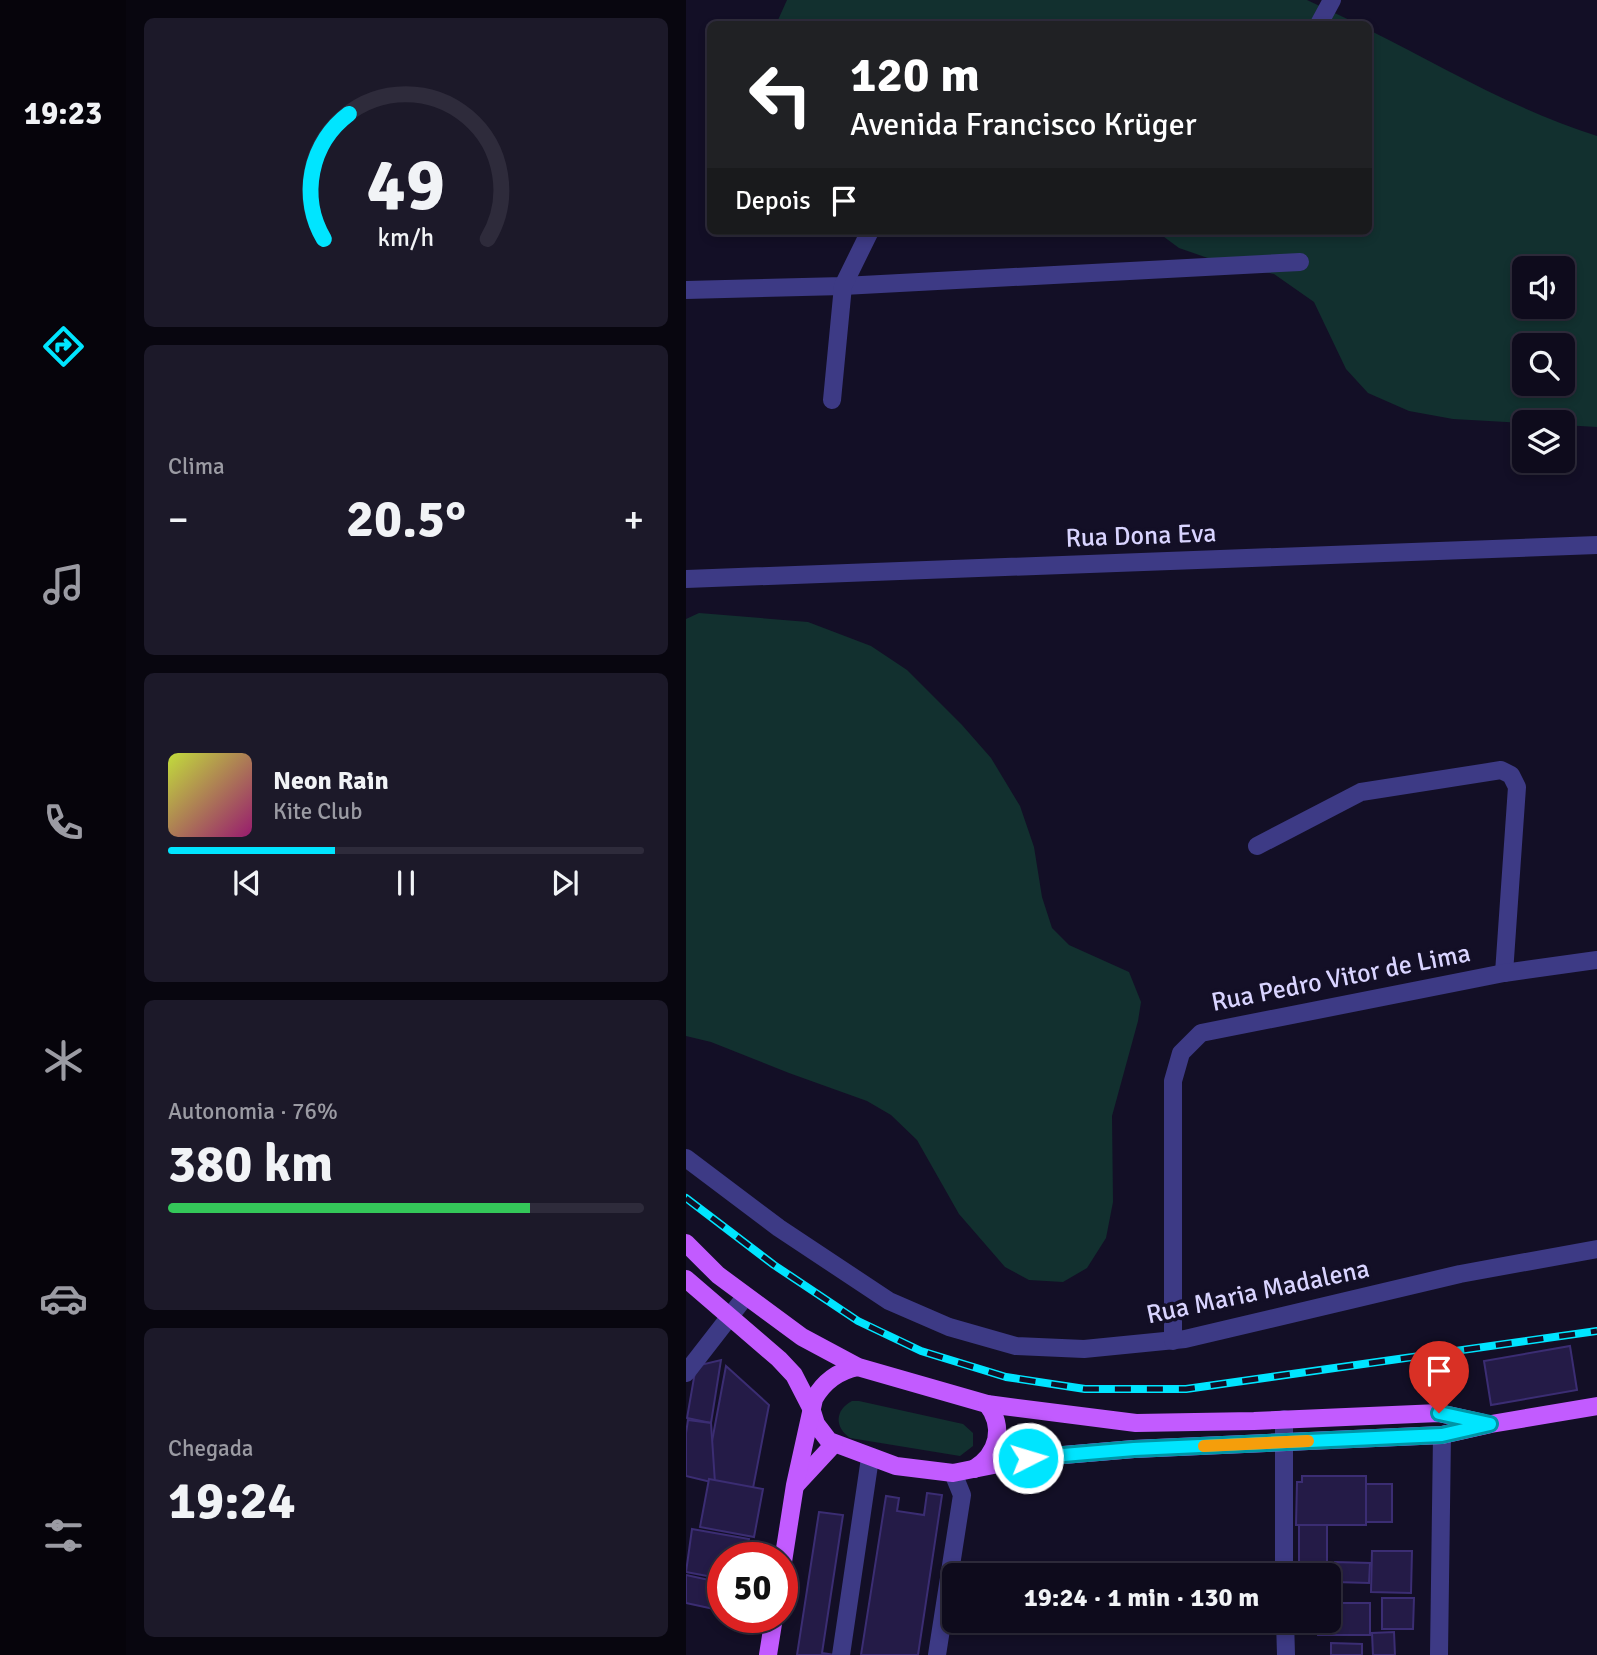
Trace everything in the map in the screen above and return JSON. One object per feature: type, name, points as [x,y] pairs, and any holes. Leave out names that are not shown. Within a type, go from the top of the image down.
[{"type":"main road","points":[[686,1243],[745,1297],[802,1337],[858,1367],[986,1404],[1136,1423],[1439,1413],[1490,1424]]},
{"type":"main road","points":[[686,1279],[779,1359],[794,1376],[821,1433],[834,1444],[897,1466],[953,1473],[1028,1458],[1134,1449],[1442,1435],[1597,1406]]},
{"type":"main road","points":[[786,1542],[811,1408],[819,1391],[832,1377],[858,1367]]},
{"type":"main road","points":[[974,1469],[990,1456],[998,1436],[997,1422],[986,1404]]},
{"type":"main road","points":[[795,1485],[834,1444]]},
{"type":"main road","points":[[768,1655],[771,1633]]},
{"type":"street","points":[[1321,21],[1332,0]]},
{"type":"street","points":[[832,400],[842,286],[868,235]]},
{"type":"street","points":[[686,290],[842,286],[1300,262]]},
{"type":"street","name":"Rua Dona Eva","points":[[686,579],[1597,545]]},
{"type":"street","points":[[1257,846],[1361,792],[1501,770],[1511,775],[1517,786],[1504,973]]},
{"type":"street","name":"Rua Pedro Vitor de Lima","points":[[1173,1341],[1173,1081],[1181,1053],[1201,1032],[1504,973],[1597,960]]},
{"type":"street","name":"Rua Maria Madalena","points":[[686,1158],[779,1228],[889,1301],[949,1327],[1016,1346],[1084,1349],[1173,1341],[1460,1274],[1597,1249]]},
{"type":"street","points":[[686,1373],[745,1297]]},
{"type":"street","points":[[1284,1419],[1284,1563]]},
{"type":"street","points":[[1439,1655],[1442,1435]]},
{"type":"street","points":[[841,1655],[870,1458]]},
{"type":"street","points":[[937,1655],[962,1495],[953,1473]]},
{"type":"street","points":[[1285,1633],[1286,1655]]},
{"type":"green space","points":[[787,0],[1307,0],[1352,21],[778,21]]},
{"type":"green space","points":[[1372,32],[1509,101],[1597,136],[1597,427],[1575,426],[1575,410],[1512,410],[1512,422],[1453,419],[1409,411],[1368,393],[1346,369],[1314,302],[1274,274],[1225,264],[1179,248],[1161,235],[1372,235]]},
{"type":"green space","points":[[699,613],[808,622],[871,646],[907,670],[991,758],[1020,806],[1034,847],[1042,897],[1052,928],[1069,945],[1129,972],[1141,1002],[1112,1116],[1113,1202],[1106,1238],[1087,1268],[1063,1282],[1029,1280],[1005,1267],[959,1214],[917,1140],[891,1115],[867,1101],[711,1042],[686,1036],[686,619]]},
{"type":"green space","points":[[852,1401],[963,1424],[973,1433],[973,1446],[960,1456],[850,1438],[841,1429],[839,1419],[842,1409]]},
{"type":"building","points":[[1570,1346],[1577,1390],[1491,1405],[1484,1361]]},
{"type":"building","points":[[721,1360],[711,1423],[687,1418],[696,1366]]},
{"type":"building","points":[[726,1366],[769,1405],[753,1488],[705,1479]]},
{"type":"building","points":[[688,1420],[711,1423],[715,1483],[686,1476]]},
{"type":"building","points":[[1302,1476],[1366,1476],[1366,1525],[1296,1525],[1297,1482],[1302,1482]]},
{"type":"building","points":[[709,1479],[763,1489],[754,1537],[700,1527]]},
{"type":"building","points":[[1366,1484],[1392,1484],[1392,1522],[1366,1522]]},
{"type":"building","points":[[927,1493],[942,1495],[918,1655],[861,1655],[886,1496],[899,1498],[897,1511],[924,1515]]},
{"type":"building","points":[[819,1512],[843,1515],[822,1653],[835,1655],[797,1655]]},
{"type":"building","points":[[1299,1525],[1327,1525],[1327,1562],[1299,1562]]},
{"type":"building","points":[[692,1529],[749,1539],[748,1542],[707,1542],[707,1576],[686,1572]]},
{"type":"building","points":[[1372,1551],[1412,1551],[1411,1593],[1371,1592]]},
{"type":"building","points":[[1335,1562],[1370,1563],[1369,1583],[1341,1582],[1341,1563]]},
{"type":"building","points":[[686,1575],[707,1580],[707,1608],[686,1603]]},
{"type":"building","points":[[1382,1598],[1414,1598],[1413,1629],[1382,1629]]},
{"type":"building","points":[[1341,1603],[1370,1603],[1370,1635],[1332,1635],[1341,1633]]},
{"type":"building","points":[[1394,1632],[1395,1655],[1373,1655],[1372,1633]]},
{"type":"building","points":[[1331,1643],[1362,1644],[1362,1655],[1331,1655]]},
{"type":"railway","points":[[686,1198],[774,1265],[858,1321],[921,1351],[1006,1377],[1085,1389],[1186,1389],[1597,1331]]},
{"type":"slow traffic","points":[[1204,1446],[1308,1441]]},
{"type":"route","points":[[1028,1458],[1134,1449],[1442,1435],[1490,1424],[1439,1413]]}]
